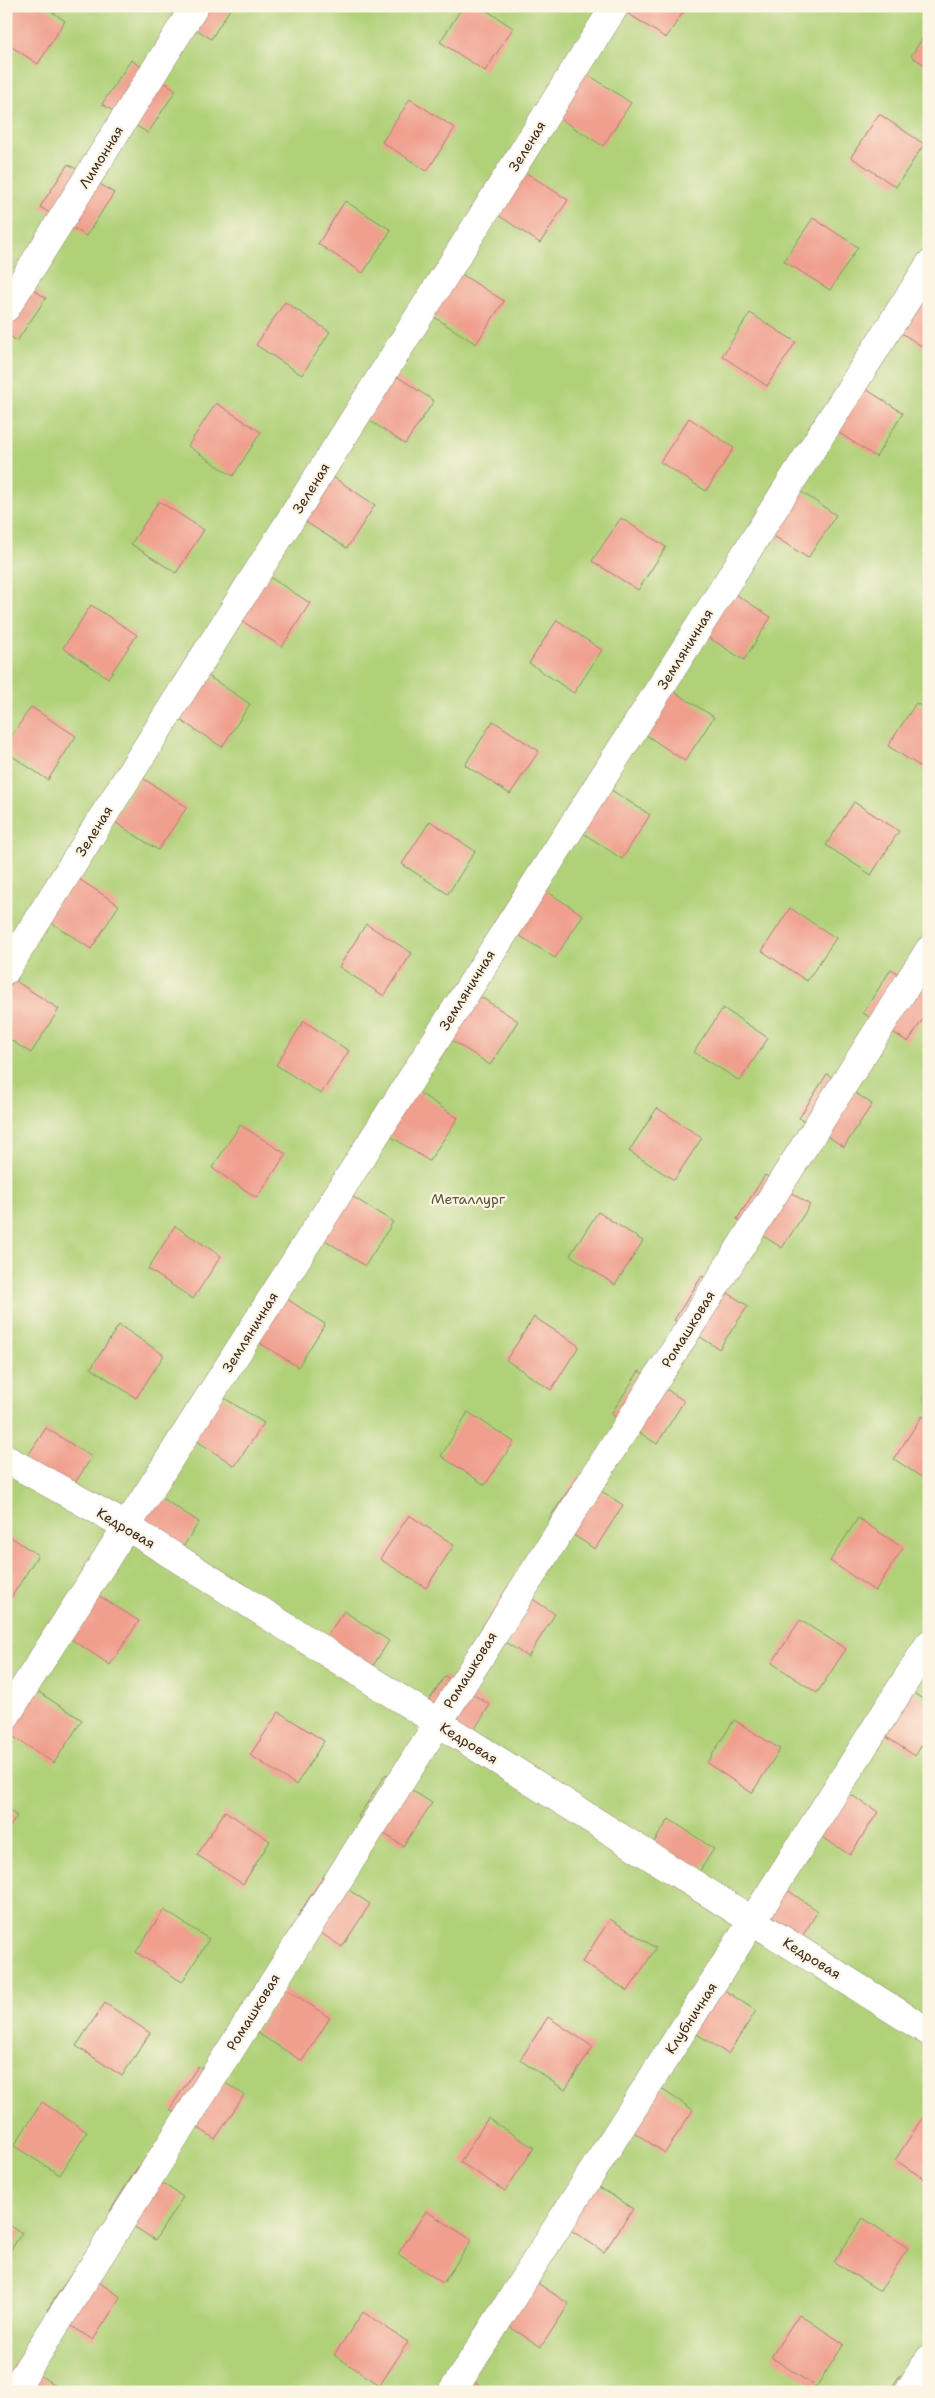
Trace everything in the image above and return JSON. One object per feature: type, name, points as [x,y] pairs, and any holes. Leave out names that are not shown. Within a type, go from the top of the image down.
[{"type":"street","name":"Лимонная","points":[[6,308],[195,6]]},
{"type":"street","name":"Зеленая","points":[[6,970],[615,6]]},
{"type":"street","name":"Земляничная","points":[[6,1716],[929,265]]},
{"type":"street","name":"Ромашковая","points":[[13,2392],[436,1723],[929,950]]},
{"type":"street","name":"Кедровая","points":[[6,1459],[126,1526],[929,2032]]},
{"type":"street","name":"Клубничная","points":[[452,2392],[929,1644]]},
{"type":"street","points":[[908,2392],[929,2359]]},
{"type":"green space","name":"Металлург","points":[[6,6],[929,6],[929,2392],[6,2392]]},
{"type":"building","points":[[11,6],[44,6],[65,21],[38,64],[6,43],[6,13]]},
{"type":"building","points":[[167,6],[232,6],[211,39],[166,9]]},
{"type":"building","points":[[463,6],[480,6],[513,28],[485,71],[440,42]]},
{"type":"building","points":[[623,6],[687,6],[666,38],[621,9]]},
{"type":"building","points":[[929,28],[929,68],[911,56]]},
{"type":"building","points":[[131,60],[176,90],[148,133],[102,104]]},
{"type":"building","points":[[586,73],[631,103],[603,146],[557,117]]},
{"type":"building","points":[[410,99],[455,128],[427,171],[382,142]]},
{"type":"building","points":[[879,114],[924,144],[896,187],[851,157]]},
{"type":"building","points":[[68,164],[114,193],[86,236],[40,207]]},
{"type":"building","points":[[522,170],[568,200],[540,243],[495,213]]},
{"type":"building","points":[[345,201],[391,230],[363,273],[318,244]]},
{"type":"building","points":[[813,218],[858,247],[830,290],[784,261]]},
{"type":"building","points":[[6,272],[46,298],[17,341],[6,333]]},
{"type":"building","points":[[458,272],[504,301],[476,344],[431,315]]},
{"type":"building","points":[[929,289],[929,351],[891,326]]},
{"type":"building","points":[[285,302],[330,332],[302,375],[256,345]]},
{"type":"building","points":[[750,313],[796,342],[767,386],[722,356]]},
{"type":"building","points":[[389,371],[434,401],[405,444],[360,414]]},
{"type":"building","points":[[858,384],[903,413],[876,457],[830,427]]},
{"type":"building","points":[[216,403],[261,432],[233,476],[188,446]]},
{"type":"building","points":[[689,418],[734,448],[706,491],[660,462]]},
{"type":"building","points":[[330,475],[375,505],[347,548],[301,519]]},
{"type":"building","points":[[791,485],[836,515],[808,558],[763,529]]},
{"type":"building","points":[[159,501],[204,530],[176,573],[131,544]]},
{"type":"building","points":[[621,518],[666,547],[638,590],[592,561]]},
{"type":"building","points":[[265,574],[310,603],[282,647],[236,617]]},
{"type":"building","points":[[726,588],[771,617],[744,660],[698,631]]},
{"type":"building","points":[[91,605],[137,635],[108,678],[63,648]]},
{"type":"building","points":[[557,620],[602,650],[574,693],[529,663]]},
{"type":"building","points":[[205,674],[250,704],[222,747],[177,718]]},
{"type":"building","points":[[668,688],[714,717],[685,761],[640,731]]},
{"type":"building","points":[[916,703],[929,711],[929,772],[888,746]]},
{"type":"building","points":[[31,707],[76,736],[48,780],[6,752],[6,744]]},
{"type":"building","points":[[493,721],[539,751],[510,794],[465,765]]},
{"type":"building","points":[[141,777],[187,807],[158,850],[113,821]]},
{"type":"building","points":[[605,786],[650,815],[622,859],[577,829]]},
{"type":"building","points":[[854,802],[899,831],[871,875],[826,845]]},
{"type":"building","points":[[430,821],[475,851],[448,894],[402,864]]},
{"type":"building","points":[[74,876],[119,905],[91,949],[46,919]]},
{"type":"building","points":[[537,885],[583,915],[555,958],[509,929]]},
{"type":"building","points":[[790,908],[836,938],[807,981],[762,951]]},
{"type":"building","points":[[366,924],[412,953],[384,996],[339,967]]},
{"type":"building","points":[[891,969],[929,994],[929,1010],[908,1042],[863,1013]]},
{"type":"building","points":[[14,980],[59,1009],[31,1053],[6,1037],[6,991]]},
{"type":"building","points":[[473,992],[518,1021],[490,1065],[444,1035]]},
{"type":"building","points":[[723,1008],[768,1038],[740,1081],[694,1052]]},
{"type":"building","points":[[304,1021],[349,1051],[321,1094],[276,1065]]},
{"type":"building","points":[[827,1074],[872,1104],[844,1147],[799,1118]]},
{"type":"building","points":[[412,1088],[458,1118],[429,1161],[384,1132]]},
{"type":"building","points":[[657,1108],[702,1138],[674,1180],[629,1151]]},
{"type":"building","points":[[240,1125],[286,1154],[257,1198],[212,1168]]},
{"type":"building","points":[[765,1175],[810,1205],[782,1248],[737,1219]]},
{"type":"building","points":[[347,1193],[393,1222],[365,1266],[319,1236]]},
{"type":"building","points":[[598,1212],[643,1241],[615,1285],[570,1255]]},
{"type":"building","points":[[175,1226],[221,1256],[193,1299],[148,1269]]},
{"type":"building","points":[[702,1276],[748,1306],[719,1349],[674,1320]]},
{"type":"building","points":[[281,1295],[325,1324],[298,1367],[252,1338]]},
{"type":"building","points":[[534,1317],[579,1346],[551,1390],[506,1360]]},
{"type":"building","points":[[119,1325],[164,1355],[136,1398],[91,1368]]},
{"type":"building","points":[[639,1371],[684,1401],[657,1444],[611,1414]]},
{"type":"building","points":[[218,1394],[264,1423],[235,1466],[191,1437]]},
{"type":"building","points":[[468,1412],[514,1442],[485,1485],[441,1456]]},
{"type":"building","points":[[922,1416],[929,1420],[929,1482],[894,1459]]},
{"type":"building","points":[[46,1428],[92,1457],[63,1501],[18,1471]]},
{"type":"building","points":[[578,1476],[623,1505],[595,1549],[549,1519]]},
{"type":"building","points":[[154,1493],[199,1522],[171,1566],[126,1536]]},
{"type":"building","points":[[409,1515],[454,1545],[426,1588],[380,1559]]},
{"type":"building","points":[[858,1518],[903,1548],[875,1591],[830,1561]]},
{"type":"building","points":[[6,1534],[38,1555],[10,1599],[6,1596]]},
{"type":"building","points":[[510,1584],[555,1614],[528,1657],[482,1627]]},
{"type":"building","points":[[93,1592],[139,1621],[110,1665],[65,1635]]},
{"type":"building","points":[[344,1611],[389,1641],[361,1684],[315,1654]]},
{"type":"building","points":[[800,1620],[846,1649],[817,1693],[772,1663]]},
{"type":"building","points":[[445,1676],[490,1705],[462,1749],[417,1719]]},
{"type":"building","points":[[898,1683],[929,1703],[929,1734],[915,1756],[870,1726]]},
{"type":"building","points":[[37,1691],[82,1720],[54,1763],[9,1734]]},
{"type":"building","points":[[279,1712],[324,1741],[296,1785],[250,1755]]},
{"type":"building","points":[[734,1720],[780,1749],[752,1793],[707,1763]]},
{"type":"building","points":[[386,1774],[432,1803],[403,1846],[358,1817]]},
{"type":"building","points":[[833,1783],[878,1812],[850,1855],[805,1826]]},
{"type":"building","points":[[6,1809],[17,1816],[6,1833]]},
{"type":"building","points":[[225,1811],[270,1841],[243,1884],[197,1855]]},
{"type":"building","points":[[669,1819],[714,1849],[686,1892],[641,1862]]},
{"type":"building","points":[[325,1874],[370,1904],[342,1947],[297,1917]]},
{"type":"building","points":[[774,1881],[818,1911],[791,1954],[745,1924]]},
{"type":"building","points":[[164,1910],[209,1939],[182,1982],[136,1952]]},
{"type":"building","points":[[610,1919],[656,1948],[628,1991],[582,1962]]},
{"type":"building","points":[[711,1981],[756,2011],[728,2054],[683,2025]]},
{"type":"building","points":[[285,1988],[330,2018],[302,2061],[256,2032]]},
{"type":"building","points":[[105,2003],[150,2033],[122,2076],[76,2046]]},
{"type":"building","points":[[548,2017],[593,2047],[565,2090],[520,2060]]},
{"type":"building","points":[[198,2066],[244,2095],[215,2139],[170,2109]]},
{"type":"building","points":[[648,2080],[693,2110],[665,2153],[620,2123]]},
{"type":"building","points":[[42,2102],[87,2132],[60,2175],[14,2146]]},
{"type":"building","points":[[923,2117],[929,2120],[929,2182],[895,2160]]},
{"type":"building","points":[[488,2118],[534,2148],[505,2191],[460,2162]]},
{"type":"building","points":[[138,2167],[183,2197],[155,2240],[110,2211]]},
{"type":"building","points":[[587,2179],[633,2209],[604,2252],[560,2223]]},
{"type":"building","points":[[426,2211],[472,2240],[443,2283],[398,2254]]},
{"type":"building","points":[[863,2218],[908,2248],[880,2291],[834,2262]]},
{"type":"building","points":[[6,2223],[22,2233],[6,2257]]},
{"type":"building","points":[[76,2267],[121,2297],[93,2340],[47,2310]]},
{"type":"building","points":[[524,2274],[569,2304],[541,2347],[496,2318]]},
{"type":"building","points":[[363,2312],[408,2342],[380,2385],[334,2355]]},
{"type":"building","points":[[799,2314],[844,2344],[816,2387],[771,2357]]},
{"type":"building","points":[[17,2360],[62,2390],[61,2392],[6,2392],[6,2376]]},
{"type":"building","points":[[461,2373],[490,2392],[449,2392]]},
{"type":"building","points":[[900,2375],[926,2392],[889,2392]]}]
